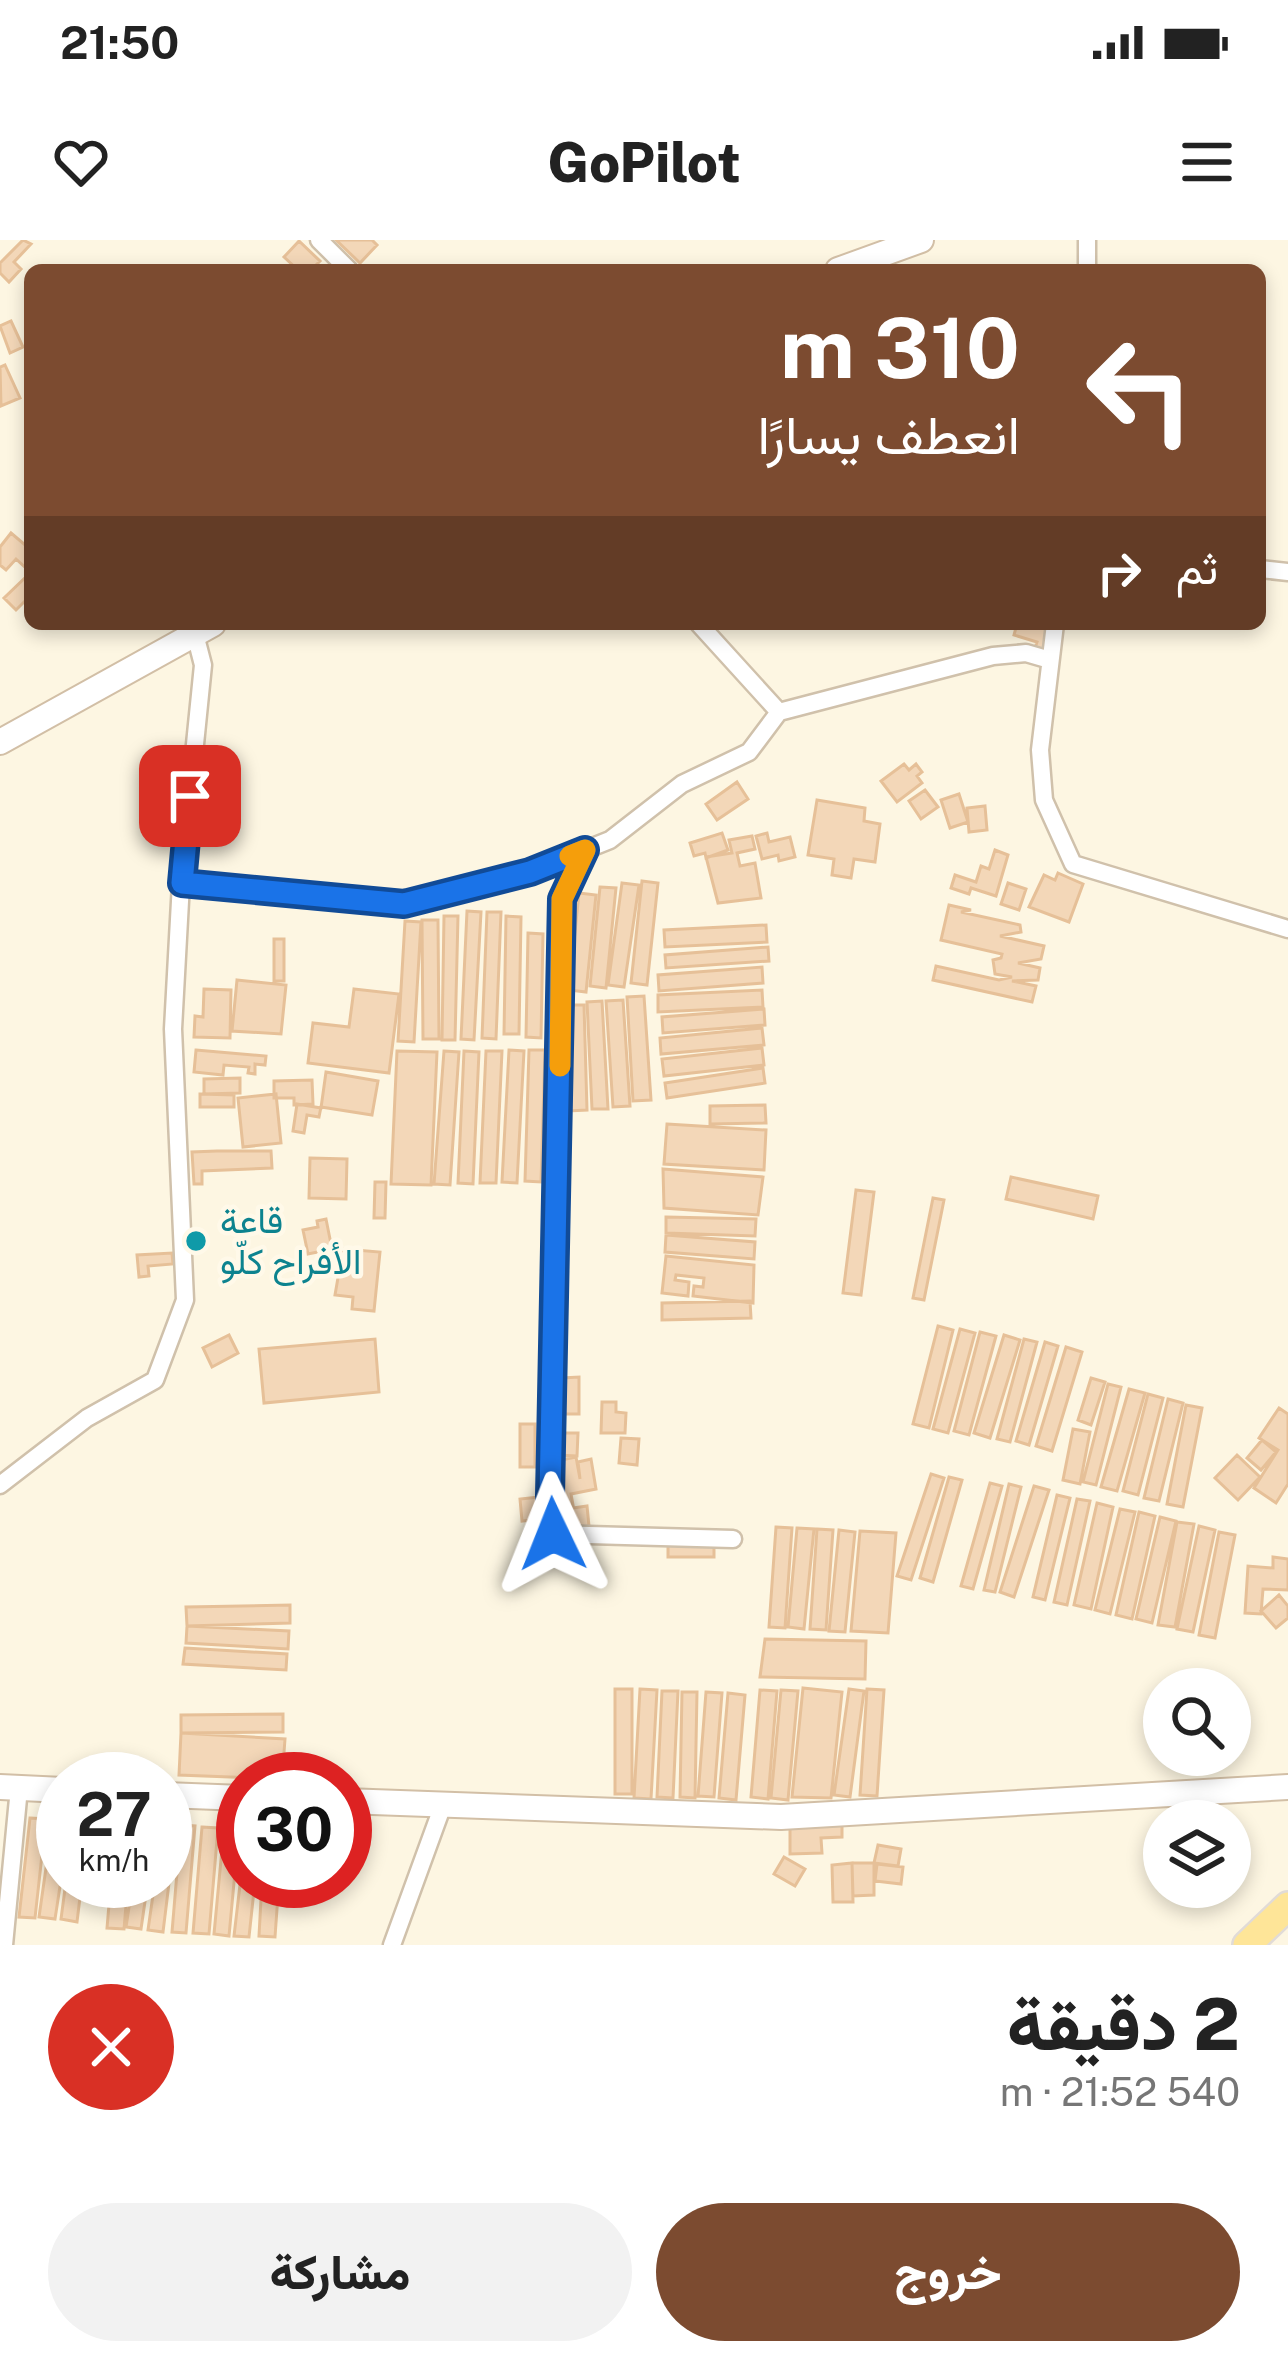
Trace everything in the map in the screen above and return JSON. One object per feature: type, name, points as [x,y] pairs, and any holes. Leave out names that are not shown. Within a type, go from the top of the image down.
[{"type":"main road","points":[[1247,1945],[1288,1906]]},
{"type":"street","points":[[320,240],[344,264]]},
{"type":"street","points":[[855,264],[921,240]]},
{"type":"street","points":[[0,742],[202,630]]},
{"type":"street","points":[[0,1485],[87,1418],[155,1380],[185,1300],[173,1029],[204,630]]},
{"type":"street","points":[[704,630],[778,712]]},
{"type":"street","points":[[1053,630],[1040,751],[1044,800],[1073,864],[1288,929]]},
{"type":"street","points":[[182,883],[404,904],[530,872],[610,839],[682,784],[749,752],[778,712],[993,656],[1026,652],[1050,661]]},
{"type":"street","points":[[585,850],[562,899],[553,1534],[733,1539]]},
{"type":"street","points":[[372,1803],[781,1817],[1288,1786]]},
{"type":"street","points":[[4,1945],[9,1788]]},
{"type":"street","points":[[392,1945],[443,1805]]},
{"type":"building","points":[[23,240],[31,244],[14,262],[21,269],[9,282],[0,273],[0,263]]},
{"type":"building","points":[[336,240],[372,240],[377,245],[360,263]]},
{"type":"building","points":[[299,241],[320,261],[292,264],[284,257]]},
{"type":"building","points":[[11,321],[23,347],[10,353],[0,326]]},
{"type":"building","points":[[5,365],[20,398],[1,406],[0,367]]},
{"type":"building","points":[[11,533],[24,544],[24,566],[16,559],[6,570],[0,565],[0,547]]},
{"type":"building","points":[[24,579],[24,602],[16,610],[4,598]]},
{"type":"building","points":[[1015,630],[1053,631],[1046,655],[1034,651],[1037,642],[1014,635]]},
{"type":"building","points":[[904,764],[909,770],[916,764],[922,783],[897,802],[881,781]]},
{"type":"building","points":[[737,782],[748,799],[717,820],[706,804]]},
{"type":"building","points":[[925,790],[938,807],[921,819],[909,801]]},
{"type":"building","points":[[959,794],[968,822],[950,828],[941,800]]},
{"type":"building","points":[[817,800],[865,808],[864,821],[880,824],[875,862],[854,859],[851,878],[832,875],[834,859],[808,855]]},
{"type":"building","points":[[985,806],[987,830],[969,832],[967,808]]},
{"type":"building","points":[[722,833],[728,850],[706,858],[705,853],[694,856],[690,843]]},
{"type":"building","points":[[767,833],[769,842],[790,837],[795,857],[762,859],[756,836]]},
{"type":"building","points":[[752,836],[755,849],[737,853],[740,866],[755,863],[761,898],[718,903],[706,857],[732,853],[729,840]]},
{"type":"building","points":[[995,850],[1008,855],[996,896],[951,888],[955,875],[976,882],[981,866],[989,869]]},
{"type":"building","points":[[1058,873],[1083,884],[1069,922],[1029,907],[1044,875],[1055,880]]},
{"type":"building","points":[[642,881],[658,883],[647,985],[631,983]]},
{"type":"building","points":[[622,883],[639,885],[624,987],[608,985]]},
{"type":"building","points":[[1008,883],[1026,889],[1019,910],[1001,904]]},
{"type":"building","points":[[600,887],[616,888],[606,988],[590,986]]},
{"type":"building","points":[[579,893],[596,895],[586,992],[569,990]]},
{"type":"building","points":[[949,905],[1020,925],[1021,932],[1000,936],[1044,946],[1041,959],[1018,963],[1040,968],[1038,980],[1012,981],[1036,986],[1032,1002],[933,980],[936,966],[999,980],[1012,977],[995,974],[993,960],[1002,954],[941,940]]},
{"type":"building","points":[[467,911],[481,912],[474,1040],[461,1039]]},
{"type":"building","points":[[487,912],[501,912],[496,1039],[482,1038]]},
{"type":"building","points":[[444,916],[458,916],[455,1040],[442,1040]]},
{"type":"building","points":[[506,916],[521,917],[519,1034],[504,1034]]},
{"type":"building","points":[[422,920],[438,920],[439,1039],[423,1039]]},
{"type":"building","points":[[405,921],[421,922],[414,1042],[398,1041]]},
{"type":"building","points":[[766,925],[767,942],[665,947],[664,930]]},
{"type":"building","points":[[528,933],[543,934],[541,1038],[526,1037]]},
{"type":"building","points":[[274,939],[284,939],[284,981],[274,981]]},
{"type":"building","points":[[768,947],[769,961],[666,968],[665,955]]},
{"type":"building","points":[[762,967],[763,983],[659,991],[658,975]]},
{"type":"building","points":[[237,980],[286,985],[281,1034],[232,1031]]},
{"type":"building","points":[[204,989],[231,990],[230,1038],[194,1037],[195,1016],[203,1017]]},
{"type":"building","points":[[354,989],[399,994],[389,1073],[308,1063],[313,1023],[349,1027]]},
{"type":"building","points":[[762,990],[763,1007],[658,1012],[658,995]]},
{"type":"building","points":[[644,996],[651,1100],[633,1101],[627,997]]},
{"type":"building","points":[[623,1000],[630,1106],[613,1107],[606,1001]]},
{"type":"building","points":[[602,1001],[608,1109],[592,1109],[587,1002]]},
{"type":"building","points":[[566,1005],[584,1005],[587,1110],[568,1111]]},
{"type":"building","points":[[764,1009],[765,1025],[663,1033],[662,1017]]},
{"type":"building","points":[[762,1028],[764,1045],[661,1054],[660,1038]]},
{"type":"building","points":[[762,1048],[764,1065],[664,1076],[662,1059]]},
{"type":"building","points":[[196,1050],[266,1056],[265,1065],[255,1064],[255,1074],[248,1073],[249,1067],[224,1065],[223,1075],[194,1072]]},
{"type":"building","points":[[509,1050],[524,1051],[517,1183],[502,1182]]},
{"type":"building","points":[[529,1050],[545,1050],[541,1182],[525,1181]]},
{"type":"building","points":[[397,1051],[437,1052],[431,1185],[391,1184]]},
{"type":"building","points":[[444,1051],[459,1052],[450,1185],[434,1184]]},
{"type":"building","points":[[464,1051],[479,1052],[473,1184],[458,1183]]},
{"type":"building","points":[[486,1051],[502,1051],[496,1183],[480,1183]]},
{"type":"building","points":[[763,1068],[765,1083],[667,1098],[665,1083]]},
{"type":"building","points":[[326,1072],[378,1081],[372,1115],[321,1107]]},
{"type":"building","points":[[240,1078],[240,1093],[204,1094],[204,1079]]},
{"type":"building","points":[[312,1080],[313,1104],[294,1105],[294,1098],[274,1098],[274,1081]]},
{"type":"building","points":[[200,1094],[234,1095],[234,1107],[200,1107]]},
{"type":"building","points":[[276,1094],[281,1143],[243,1147],[238,1098]]},
{"type":"building","points":[[297,1104],[321,1108],[319,1117],[307,1115],[304,1133],[293,1131]]},
{"type":"building","points":[[765,1105],[766,1123],[710,1124],[710,1106]]},
{"type":"building","points":[[667,1124],[766,1130],[764,1170],[664,1164]]},
{"type":"building","points":[[271,1151],[272,1168],[202,1171],[202,1184],[194,1184],[192,1152]]},
{"type":"building","points":[[310,1158],[347,1159],[346,1199],[309,1198]]},
{"type":"building","points":[[663,1169],[763,1177],[758,1215],[664,1208]]},
{"type":"building","points":[[1011,1177],[1098,1196],[1093,1219],[1006,1199]]},
{"type":"building","points":[[375,1182],[386,1182],[385,1218],[374,1218]]},
{"type":"building","points":[[856,1190],[874,1192],[861,1295],[843,1293]]},
{"type":"building","points":[[933,1198],[944,1200],[924,1300],[913,1298]]},
{"type":"building","points":[[666,1217],[756,1219],[755,1236],[666,1233]]},
{"type":"building","points":[[326,1219],[332,1249],[308,1254],[303,1230],[318,1227],[317,1221]]},
{"type":"building","points":[[666,1235],[755,1242],[754,1259],[665,1252]]},
{"type":"building","points":[[343,1249],[380,1252],[374,1311],[352,1309],[353,1297],[335,1295]]},
{"type":"building","points":[[172,1253],[173,1264],[148,1266],[149,1276],[139,1277],[137,1255]]},
{"type":"building","points":[[666,1256],[754,1265],[753,1303],[693,1296],[694,1286],[703,1287],[704,1278],[676,1275],[675,1280],[689,1282],[688,1296],[662,1293]]},
{"type":"building","points":[[750,1301],[751,1318],[662,1320],[662,1303]]},
{"type":"building","points":[[938,1326],[953,1330],[929,1428],[913,1424]]},
{"type":"building","points":[[960,1329],[975,1333],[948,1433],[933,1429]]},
{"type":"building","points":[[980,1332],[996,1336],[969,1435],[954,1431]]},
{"type":"building","points":[[229,1335],[238,1353],[212,1367],[203,1348]]},
{"type":"building","points":[[1004,1335],[1020,1340],[990,1438],[974,1433]]},
{"type":"building","points":[[375,1339],[379,1392],[264,1403],[259,1349]]},
{"type":"building","points":[[1024,1339],[1037,1342],[1010,1442],[997,1439]]},
{"type":"building","points":[[1045,1342],[1058,1346],[1029,1445],[1016,1441]]},
{"type":"building","points":[[1066,1347],[1082,1352],[1052,1451],[1036,1446]]},
{"type":"building","points":[[579,1377],[579,1414],[562,1414],[562,1378]]},
{"type":"building","points":[[1091,1378],[1105,1382],[1091,1425],[1078,1420]]},
{"type":"building","points":[[1108,1384],[1121,1387],[1096,1485],[1083,1482]]},
{"type":"building","points":[[1129,1389],[1145,1393],[1117,1491],[1101,1487]]},
{"type":"building","points":[[1148,1394],[1163,1398],[1138,1495],[1123,1491]]},
{"type":"building","points":[[1168,1399],[1183,1403],[1159,1501],[1144,1498]]},
{"type":"building","points":[[602,1402],[616,1402],[616,1412],[626,1413],[625,1433],[601,1433]]},
{"type":"building","points":[[1186,1405],[1202,1408],[1183,1507],[1167,1504]]},
{"type":"building","points":[[1279,1408],[1288,1414],[1288,1484],[1276,1503],[1254,1488],[1278,1450],[1259,1438]]},
{"type":"building","points":[[520,1424],[535,1424],[535,1467],[520,1467]]},
{"type":"building","points":[[1073,1429],[1090,1432],[1080,1484],[1063,1480]]},
{"type":"building","points":[[558,1433],[578,1433],[577,1456],[557,1455]]},
{"type":"building","points":[[621,1438],[639,1439],[637,1465],[619,1463]]},
{"type":"building","points":[[1262,1440],[1276,1452],[1261,1470],[1247,1458]]},
{"type":"building","points":[[1237,1455],[1260,1477],[1238,1500],[1215,1478]]},
{"type":"building","points":[[576,1457],[580,1479],[578,1462],[591,1459],[596,1489],[571,1494],[573,1505],[559,1507],[551,1462]]},
{"type":"building","points":[[931,1474],[944,1478],[911,1580],[897,1576]]},
{"type":"building","points":[[949,1477],[962,1480],[933,1582],[920,1578]]},
{"type":"building","points":[[990,1483],[1002,1486],[973,1589],[961,1586]]},
{"type":"building","points":[[1009,1484],[1021,1487],[995,1592],[984,1590]]},
{"type":"building","points":[[1034,1486],[1049,1490],[1014,1597],[1000,1592]]},
{"type":"building","points":[[1057,1495],[1070,1498],[1045,1600],[1033,1597]]},
{"type":"building","points":[[540,1497],[543,1519],[522,1521],[520,1499]]},
{"type":"building","points":[[1077,1499],[1090,1501],[1067,1605],[1054,1602]]},
{"type":"building","points":[[1097,1503],[1113,1507],[1091,1609],[1074,1605]]},
{"type":"building","points":[[587,1506],[589,1526],[569,1529],[566,1509]]},
{"type":"building","points":[[1120,1509],[1135,1512],[1110,1614],[1095,1610]]},
{"type":"building","points":[[1139,1512],[1155,1516],[1132,1619],[1116,1615]]},
{"type":"building","points":[[1160,1517],[1176,1521],[1152,1623],[1136,1619]]},
{"type":"building","points":[[1177,1522],[1194,1524],[1175,1627],[1158,1625]]},
{"type":"building","points":[[1199,1526],[1215,1530],[1193,1632],[1177,1629]]},
{"type":"building","points":[[776,1527],[792,1528],[785,1628],[769,1627]]},
{"type":"building","points":[[797,1528],[814,1529],[804,1629],[788,1627]]},
{"type":"building","points":[[817,1529],[833,1530],[826,1630],[810,1629]]},
{"type":"building","points":[[839,1530],[855,1532],[845,1632],[829,1631]]},
{"type":"building","points":[[860,1531],[896,1533],[888,1633],[851,1631]]},
{"type":"building","points":[[1219,1532],[1235,1535],[1215,1638],[1199,1635]]},
{"type":"building","points":[[668,1540],[714,1540],[714,1557],[668,1557]]},
{"type":"building","points":[[1273,1557],[1288,1559],[1288,1590],[1263,1589],[1261,1614],[1245,1613],[1248,1566],[1273,1568]]},
{"type":"building","points":[[1279,1595],[1288,1606],[1288,1618],[1276,1628],[1261,1611]]},
{"type":"building","points":[[290,1605],[290,1623],[187,1626],[186,1607]]},
{"type":"building","points":[[187,1626],[289,1631],[288,1649],[186,1643]]},
{"type":"building","points":[[765,1639],[866,1641],[865,1679],[760,1677]]},
{"type":"building","points":[[185,1648],[287,1654],[286,1670],[183,1664]]},
{"type":"building","points":[[803,1688],[842,1692],[831,1798],[792,1797]]},
{"type":"building","points":[[615,1689],[632,1689],[632,1794],[615,1794]]},
{"type":"building","points":[[640,1689],[657,1690],[651,1799],[634,1798]]},
{"type":"building","points":[[849,1689],[864,1691],[850,1797],[834,1795]]},
{"type":"building","points":[[867,1689],[884,1690],[877,1796],[860,1795]]},
{"type":"building","points":[[760,1690],[777,1691],[768,1799],[751,1797]]},
{"type":"building","points":[[781,1690],[798,1691],[788,1800],[771,1798]]},
{"type":"building","points":[[662,1691],[678,1691],[673,1798],[657,1797]]},
{"type":"building","points":[[682,1692],[697,1692],[695,1798],[680,1797]]},
{"type":"building","points":[[706,1692],[722,1693],[714,1797],[698,1796]]},
{"type":"building","points":[[728,1693],[745,1695],[736,1800],[719,1798]]},
{"type":"building","points":[[283,1714],[283,1732],[181,1733],[181,1715]]},
{"type":"building","points":[[181,1733],[285,1739],[284,1752],[216,1752],[216,1776],[192,1776],[192,1752],[180,1752]]},
{"type":"building","points":[[30,1818],[36,1818],[35,1918],[19,1917]]},
{"type":"building","points":[[842,1821],[842,1837],[821,1838],[822,1853],[790,1854],[790,1823]]},
{"type":"building","points":[[202,1827],[216,1828],[209,1934],[193,1933]]},
{"type":"building","points":[[878,1845],[901,1849],[898,1866],[874,1863]]},
{"type":"building","points":[[784,1857],[805,1869],[795,1886],[774,1874]]},
{"type":"building","points":[[852,1863],[874,1863],[874,1895],[853,1896]]},
{"type":"building","points":[[852,1863],[853,1902],[833,1902],[832,1865]]},
{"type":"building","points":[[877,1864],[903,1867],[901,1884],[875,1881]]},
{"type":"building","points":[[40,1908],[57,1908],[55,1919],[39,1917]]},
{"type":"building","points":[[62,1908],[79,1908],[77,1922],[61,1919]]},
{"type":"building","points":[[109,1908],[126,1908],[124,1929],[107,1928]]},
{"type":"building","points":[[129,1908],[144,1908],[141,1929],[126,1927]]},
{"type":"building","points":[[151,1908],[166,1908],[163,1932],[148,1930]]},
{"type":"building","points":[[174,1908],[188,1908],[186,1933],[172,1932]]},
{"type":"building","points":[[216,1908],[232,1908],[229,1936],[214,1934]]},
{"type":"building","points":[[237,1908],[252,1908],[249,1937],[234,1936]]},
{"type":"building","points":[[261,1908],[277,1908],[275,1937],[259,1936]]},
{"type":"slow traffic","points":[[560,1066],[562,899],[585,850],[570,856]]},
{"type":"place","name":"قاعة الأفراح كلّو","points":[[196,1241]]},
{"type":"route","points":[[190,796],[182,883],[404,904],[530,872],[585,850],[562,899],[553,1534]]}]
